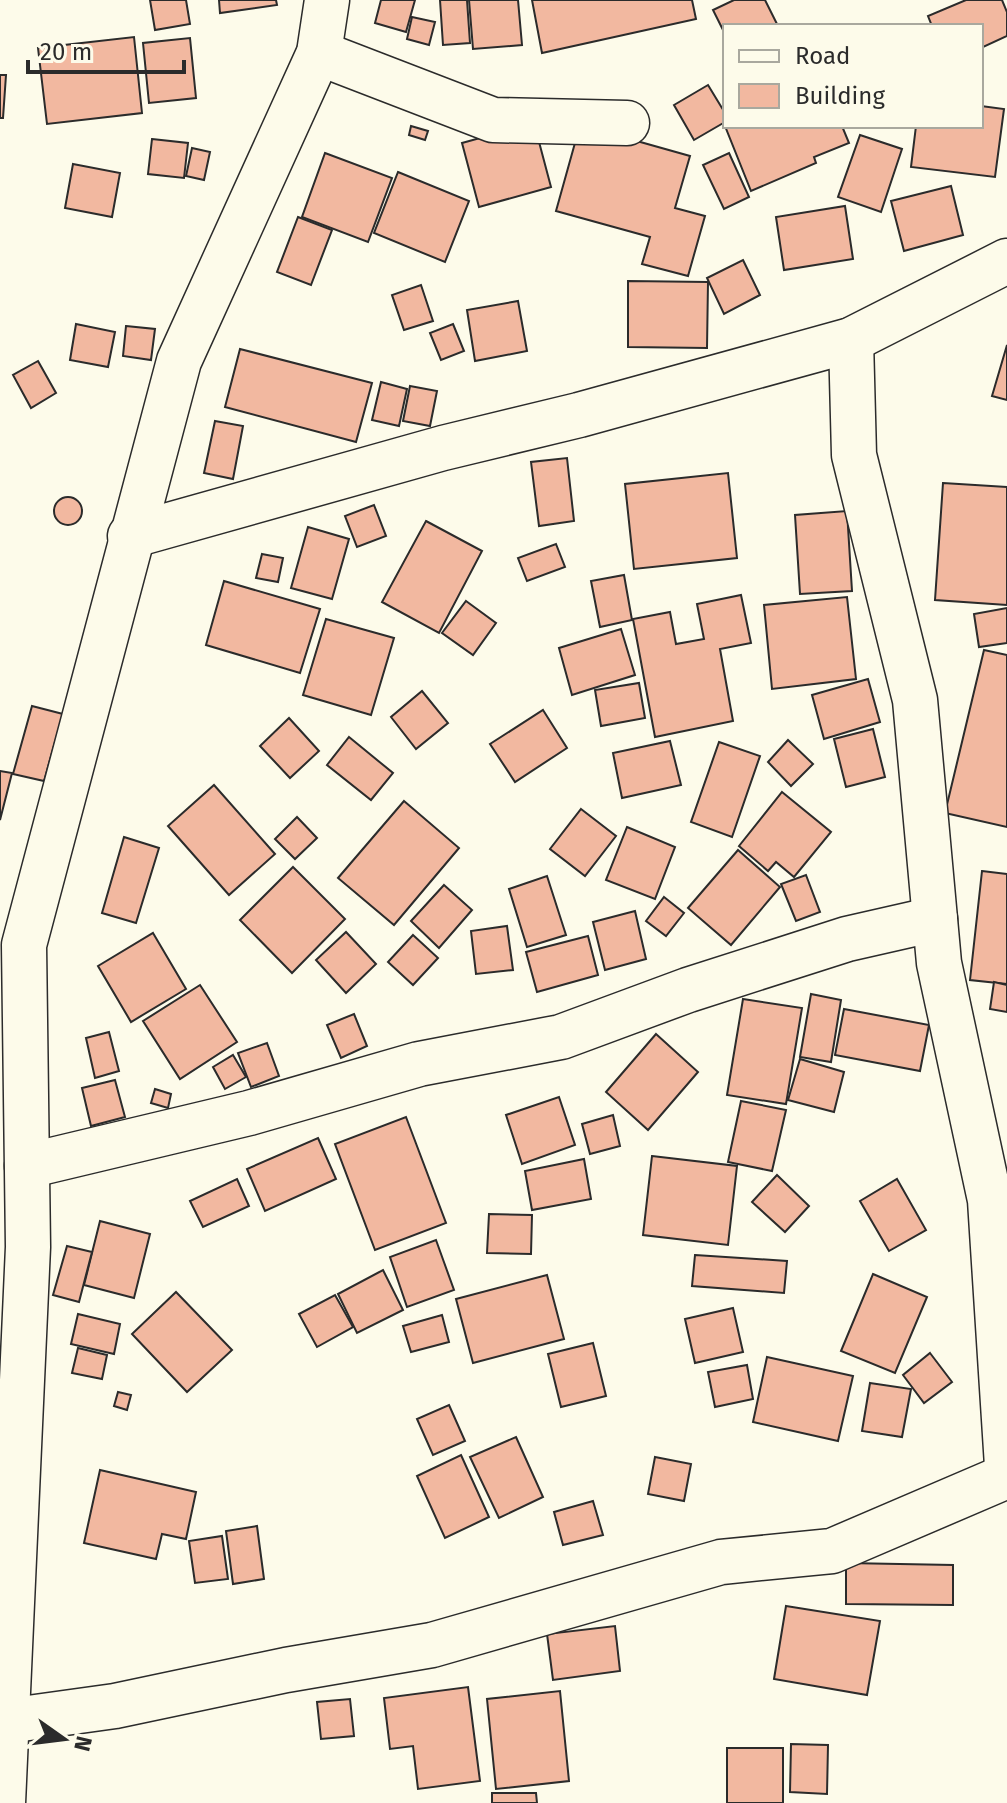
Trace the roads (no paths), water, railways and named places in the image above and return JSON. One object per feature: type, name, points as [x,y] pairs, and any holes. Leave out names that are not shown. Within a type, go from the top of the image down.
[{"type":"street","points":[[3,1803],[3,1721],[22,1415],[28,1247],[24,945],[130,536],[179,361],[319,53],[327,0]]},
{"type":"street","points":[[319,53],[493,120],[627,123]]},
{"type":"street","points":[[130,536],[443,448],[579,415],[851,340],[1007,261]]},
{"type":"street","points":[[851,340],[854,455],[915,700],[939,963],[990,1200],[1007,1466]]},
{"type":"street","points":[[27,1166],[249,1113],[419,1064],[561,1037],[688,990],[847,939],[935,919]]},
{"type":"street","points":[[3,1721],[115,1706],[286,1670],[432,1645],[721,1562],[832,1551],[1007,1476]]}]
